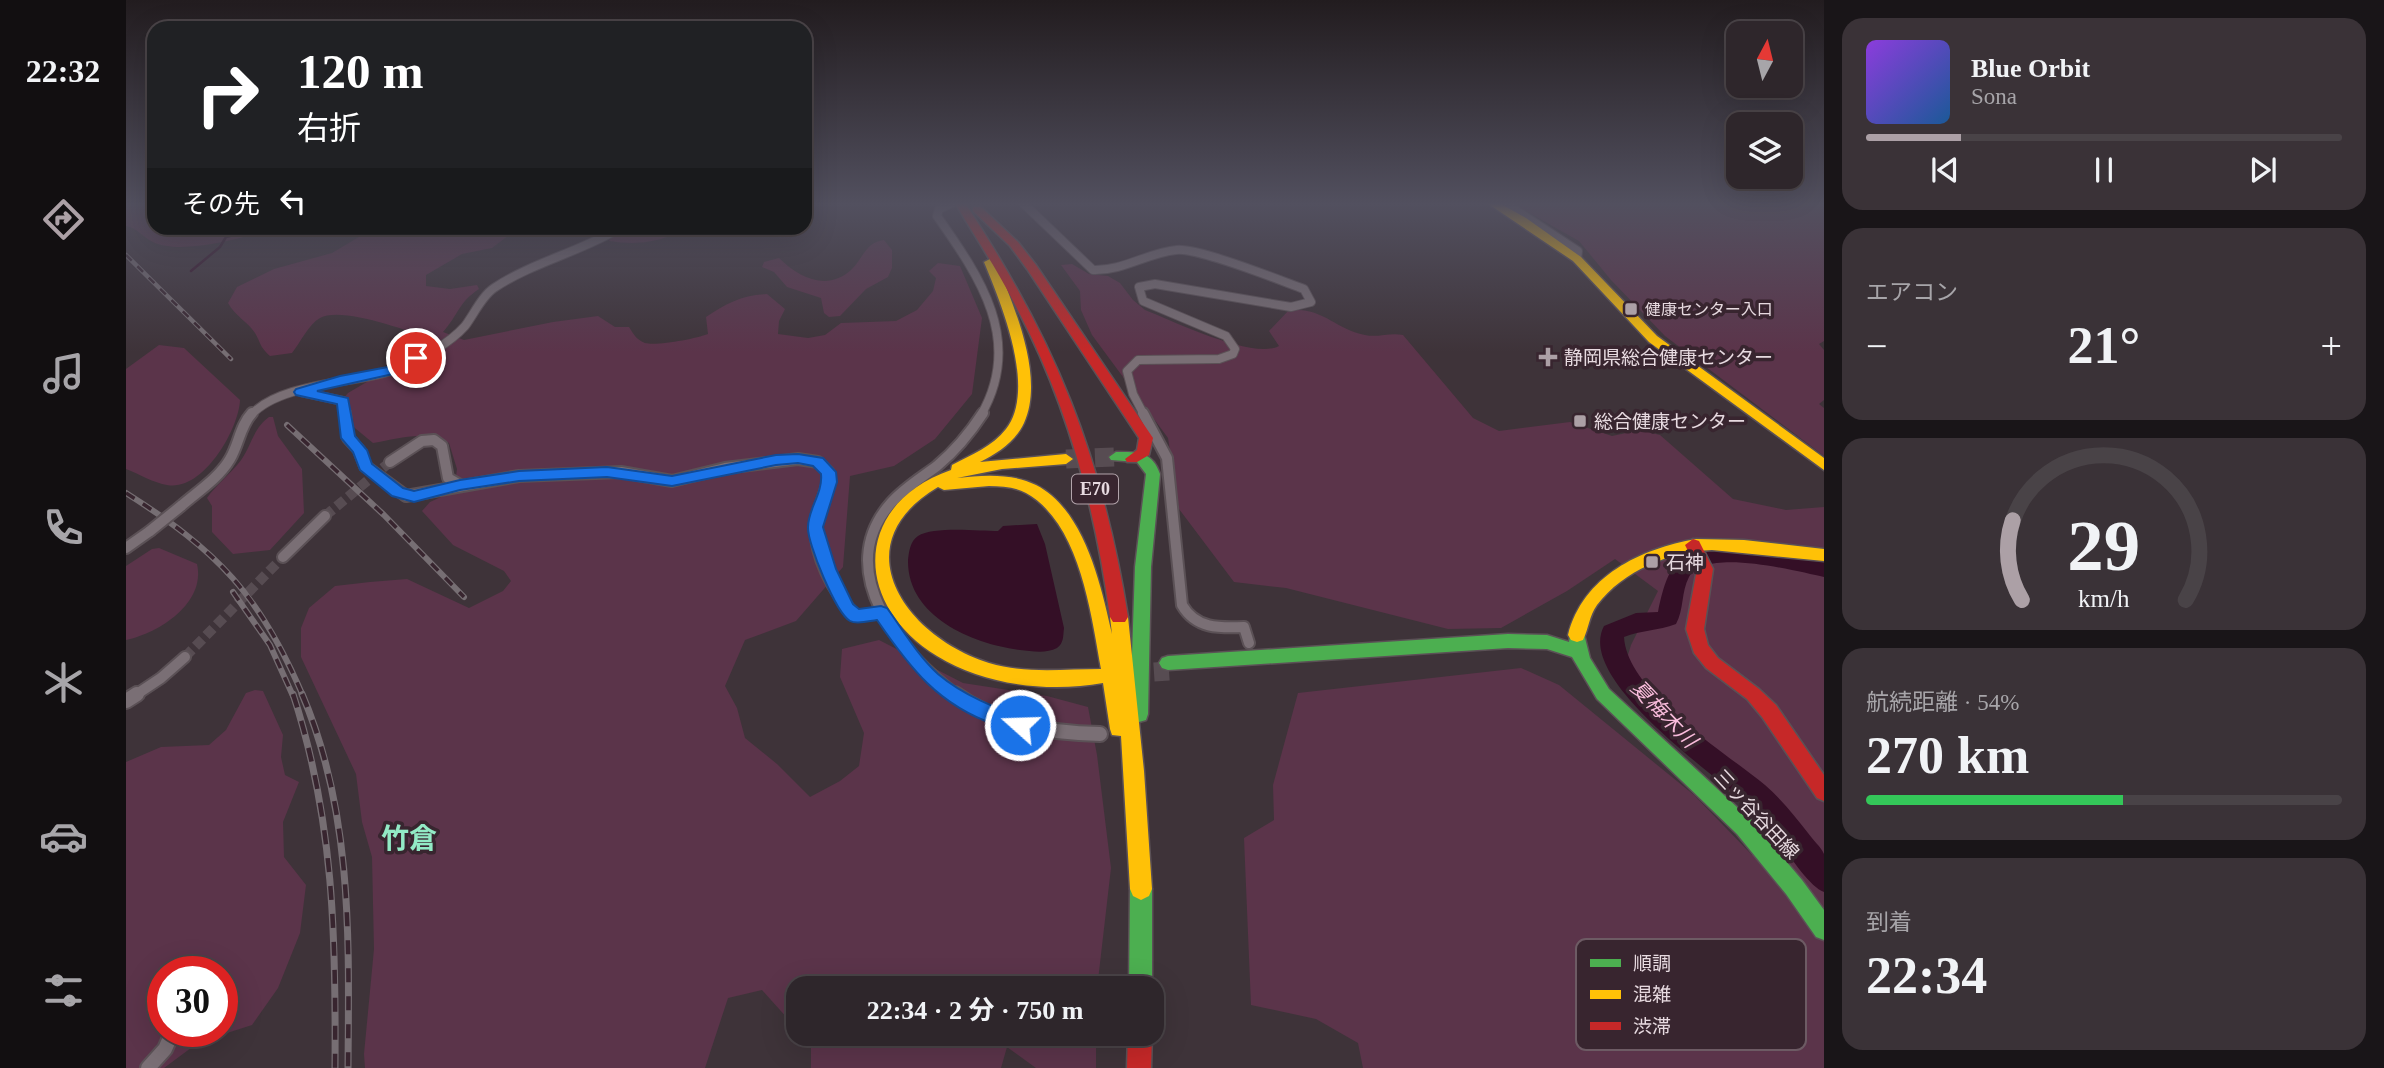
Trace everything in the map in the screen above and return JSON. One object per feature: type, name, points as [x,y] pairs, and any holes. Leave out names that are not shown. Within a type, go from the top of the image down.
[{"type":"main road","points":[[984,253],[1007,304],[1018,349],[1024,390],[1023,408],[1018,422],[1007,437],[900,508],[889,524],[881,556],[884,586],[892,605],[904,621],[942,652],[986,670],[1013,676],[1046,678],[1099,671]]},
{"type":"main road","name":"E70","points":[[995,253],[1041,335],[1059,376],[1095,488],[1109,551],[1120,626],[1138,803],[1141,976]]},
{"type":"main road","points":[[1020,253],[1088,347],[1146,438],[1147,445],[1141,457]]},
{"type":"main road","points":[[1569,253],[1646,333],[1824,465]]},
{"type":"main road","points":[[1116,459],[1141,457],[1150,465],[1153,474],[1143,567],[1138,803]]},
{"type":"main road","points":[[936,485],[979,468],[1067,462]]},
{"type":"main road","points":[[936,485],[989,480],[1026,486],[1056,505],[1077,540],[1101,624],[1119,732],[1142,925]]},
{"type":"main road","points":[[1168,667],[1515,651],[1576,651],[1574,640],[1578,620],[1586,602],[1602,584],[1632,566],[1694,547],[1716,545],[1824,555]]},
{"type":"main road","points":[[1694,547],[1706,567],[1695,632],[1700,649],[1712,663],[1760,699],[1774,716],[1810,777],[1824,792]]},
{"type":"main road","name":"三ッ谷谷田線","points":[[1576,651],[1593,681],[1630,723],[1724,807],[1764,849],[1824,929]]},
{"type":"main road","points":[[1139,1068],[1140,1046]]},
{"type":"street","points":[[126,548],[211,481],[230,460],[246,420],[253,410],[271,399],[340,380],[397,369],[435,348],[463,328],[492,289],[536,266],[569,253]]},
{"type":"street","points":[[963,253],[975,274],[996,325],[1000,355],[997,378],[985,406],[968,434],[938,464],[903,490],[877,524],[869,551],[868,571],[872,590],[881,613],[915,661],[932,679],[960,699],[1020,725],[1052,731],[1100,734]]},
{"type":"street","points":[[1075,253],[1093,270],[1114,270],[1163,253]]},
{"type":"street","points":[[1197,253],[1304,289],[1311,298],[1311,303],[1291,307],[1155,284],[1139,287],[1138,291],[1143,301],[1226,336],[1235,349],[1233,354],[1219,359],[1138,360],[1127,371],[1127,377],[1165,449],[1182,605],[1186,614],[1192,621],[1203,626],[1244,626],[1249,643]]},
{"type":"street","points":[[1577,259],[1578,253]]},
{"type":"street","points":[[300,392],[343,401],[348,438],[359,450],[365,466],[398,492],[414,496],[460,485],[519,476],[607,472],[672,481],[776,460],[798,458],[818,462],[829,472],[830,482],[816,527],[839,594],[846,608],[856,616],[881,613]]},
{"type":"street","points":[[390,462],[422,441],[434,440],[442,446],[448,478],[460,485]]},
{"type":"street","points":[[283,557],[325,516]]},
{"type":"street","points":[[126,701],[161,678],[185,657]]},
{"type":"street","points":[[148,1068],[166,1047]]},
{"type":"shaded area","points":[[332,253],[468,253],[426,275],[426,286],[450,289],[477,285],[479,289],[463,304],[443,332],[464,340],[598,316],[615,327],[629,327],[636,337],[645,343],[658,344],[708,334],[706,317],[742,298],[767,294],[785,309],[779,321],[778,334],[808,338],[825,335],[841,323],[896,321],[917,310],[933,291],[936,278],[929,271],[938,263],[960,266],[982,318],[972,394],[935,439],[894,466],[850,476],[843,567],[796,621],[745,640],[725,686],[737,708],[745,738],[777,764],[810,797],[840,781],[859,766],[864,733],[840,677],[842,649],[879,640],[963,683],[1047,696],[1088,707],[1097,755],[1111,868],[1099,976],[786,976],[786,1017],[762,990],[728,998],[705,1068],[365,1068],[374,949],[372,857],[362,822],[356,774],[301,657],[301,628],[309,608],[335,586],[407,579],[469,608],[503,591],[511,581],[504,571],[453,545],[422,511],[430,502],[454,491],[457,469],[449,443],[421,436],[373,443],[344,419],[338,405],[348,393],[433,343],[428,337],[373,320],[330,315],[320,318],[312,325],[292,353],[270,356],[252,329],[228,303],[237,287],[274,269]]},
{"type":"shaded area","points":[[864,253],[892,253],[892,268],[888,277],[866,289],[840,316],[829,317],[824,313],[821,298],[787,287],[774,272],[762,267],[764,262],[779,258],[795,271],[814,280],[824,281],[843,276]]},
{"type":"shaded area","points":[[1589,253],[1824,253],[1824,341],[1819,344],[1824,350],[1824,400],[1819,404],[1824,408],[1824,456],[1665,336]]},
{"type":"shaded area","points":[[1072,264],[1089,274],[1108,276],[1120,283],[1145,310],[1193,330],[1251,348],[1267,349],[1279,346],[1269,331],[1289,310],[1312,312],[1365,335],[1403,335],[1473,418],[1499,431],[1570,422],[1612,436],[1640,430],[1660,435],[1733,499],[1786,510],[1824,507],[1824,1068],[1363,1068],[1358,1043],[1316,1019],[1251,1005],[1244,838],[1274,820],[1273,785],[1298,693],[1521,668],[1559,685],[1694,795],[1752,855],[1771,834],[1620,681],[1631,645],[1658,591],[1615,559],[1567,591],[1501,628],[1448,629],[1286,588],[1234,582],[1179,509],[1168,438],[1092,335],[1081,310],[1080,291],[1061,265]]},
{"type":"shaded area","points":[[159,345],[184,348],[240,400],[233,426],[217,456],[206,469],[180,485],[162,484],[126,469],[126,369]]},
{"type":"shaded area","points":[[269,417],[273,417],[278,436],[302,469],[304,513],[270,550],[233,554],[212,532],[212,506],[207,498],[238,464],[255,433]]},
{"type":"shaded area","points":[[1037,524],[1045,544],[1064,628],[1062,642],[1057,648],[1048,651],[1020,650],[983,641],[946,624],[918,597],[911,580],[908,560],[909,550],[918,536],[934,531],[998,531],[1003,526]]},
{"type":"shaded area","points":[[159,548],[197,564],[198,578],[194,591],[187,603],[165,623],[152,631],[126,640],[126,566],[152,549]]},
{"type":"shaded area","points":[[263,691],[283,735],[281,757],[285,775],[299,782],[283,822],[284,857],[306,885],[300,933],[278,988],[252,1025],[238,1029],[238,956],[147,956],[147,1047],[192,1047],[164,1068],[126,1068],[126,762],[161,747],[209,745],[226,730],[246,693]]},
{"type":"shaded area","points":[[811,1046],[1096,1046],[1096,1068],[1036,1068],[1007,1047],[1001,1068],[811,1068]]},
{"type":"waterway","points":[[191,271],[213,253]]},
{"type":"waterway","name":"夏梅木川","points":[[1824,569],[1749,556],[1707,556],[1691,561],[1681,570],[1674,587],[1668,618],[1657,622],[1636,622],[1612,632],[1613,647],[1620,664],[1647,701],[1696,749],[1760,798],[1778,816],[1824,878]]},
{"type":"tunnel","points":[[1066,459],[1116,457]]},
{"type":"tunnel","points":[[325,516],[390,462]]},
{"type":"tunnel","points":[[185,657],[283,557]]},
{"type":"tunnel","points":[[1125,674],[1169,671]]},
{"type":"railway","points":[[126,255],[231,359]]},
{"type":"railway","points":[[287,425],[384,515],[464,597]]},
{"type":"railway","points":[[126,493],[186,535],[233,578],[270,630],[303,696]]},
{"type":"railway","points":[[233,592],[270,645],[293,696]]},
{"type":"railway","points":[[293,694],[307,741],[325,833],[333,925],[335,1068]]},
{"type":"railway","points":[[302,694],[319,739],[339,831],[347,925],[348,1068]]},
{"type":"traffic: fast","points":[[1116,457],[1141,457],[1150,465],[1153,474],[1143,567],[1139,714]]},
{"type":"traffic: fast","points":[[1577,635],[1581,659],[1603,694],[1744,827],[1794,887],[1824,929]]},
{"type":"traffic: fast","points":[[1168,663],[1508,641],[1547,642],[1576,651]]},
{"type":"traffic: fast","points":[[1141,889],[1141,976]]},
{"type":"traffic: slow","points":[[1568,253],[1653,339],[1824,465]]},
{"type":"traffic: slow","points":[[957,468],[991,450],[1006,438],[1017,423],[1023,406],[1024,386],[1018,342],[990,262]]},
{"type":"traffic: slow","points":[[1066,459],[986,466],[955,473],[930,484],[911,497],[890,523],[883,545],[882,568],[887,589],[896,608],[909,624],[925,639],[963,661],[1012,676],[1100,676]]},
{"type":"traffic: slow","points":[[944,485],[989,481],[1012,483],[1033,490],[1054,507],[1071,532],[1085,563],[1103,634],[1119,729]]},
{"type":"traffic: slow","points":[[1577,635],[1581,617],[1605,586],[1621,573],[1659,554],[1678,548],[1712,544],[1824,555]]},
{"type":"traffic: slow","points":[[1119,617],[1134,771],[1141,889]]},
{"type":"traffic: jam","points":[[992,253],[1044,349],[1084,452],[1111,560],[1119,617]]},
{"type":"traffic: jam","points":[[1021,253],[1146,438],[1144,452],[1132,459]]},
{"type":"traffic: jam","points":[[1693,545],[1705,569],[1695,629],[1700,648],[1712,663],[1753,694],[1769,711],[1824,792]]},
{"type":"traffic: jam","points":[[1139,1068],[1140,1046]]},
{"type":"place","name":"健康センター入口","points":[[1631,309]]},
{"type":"place","name":"静岡県総合健康センター","points":[[1548,357]]},
{"type":"place","name":"総合健康センター","points":[[1580,421]]},
{"type":"place","name":"石神","points":[[1652,562]]},
{"type":"district","name":"竹倉","points":[[409,838]]},
{"type":"route","points":[[416,358],[397,369],[340,380],[300,392],[343,401],[348,438],[359,450],[365,466],[398,492],[414,496],[460,485],[519,476],[607,472],[672,481],[725,468],[776,460],[798,458],[818,462],[829,472],[830,482],[818,513],[816,527],[828,569],[846,608],[856,616],[881,613],[915,661],[932,679],[960,699],[1020,725]]}]
